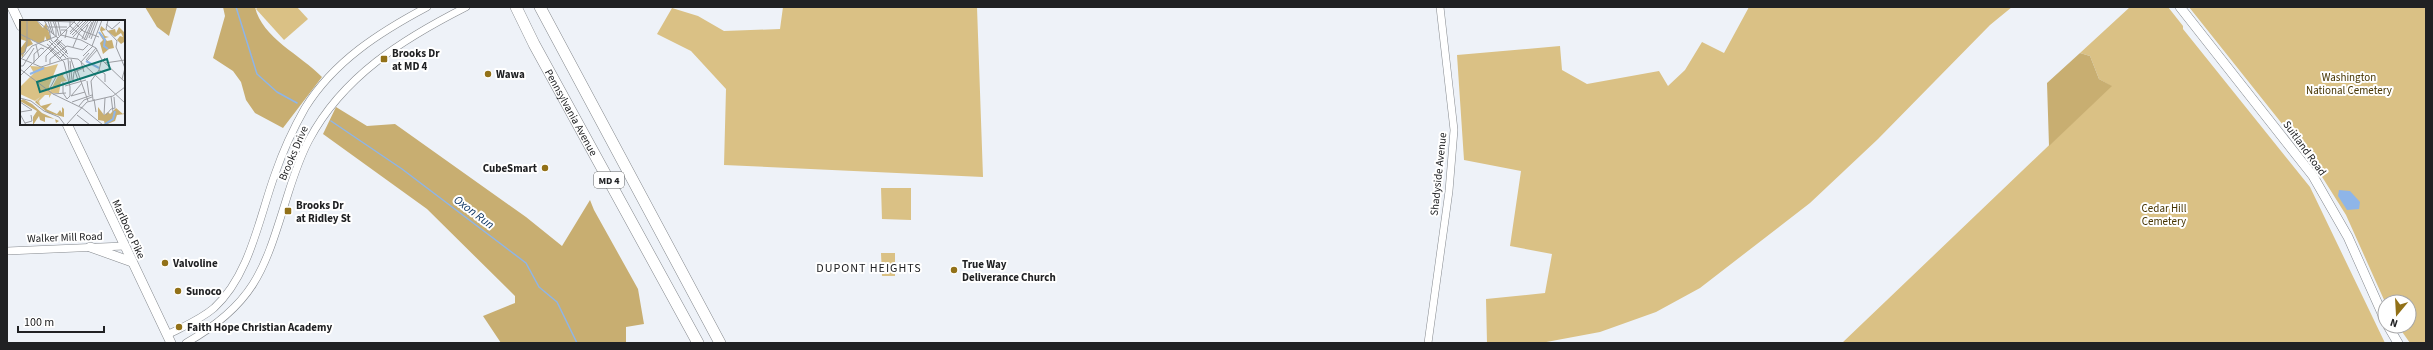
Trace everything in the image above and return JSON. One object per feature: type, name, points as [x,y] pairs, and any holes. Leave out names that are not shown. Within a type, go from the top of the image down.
[{"type":"highway","points":[[512,7],[522,17]]},
{"type":"highway","name":"Pennsylvania Avenue","points":[[516,7],[534,44],[698,343]]},
{"type":"highway","name":"Pennsylvania Avenue","points":[[541,8],[720,343]]},
{"type":"main road","points":[[12,7],[20,24]]},
{"type":"main road","name":"Suitland Road","points":[[2180,7],[2313,176],[2348,237],[2377,302]]},
{"type":"main road","name":"Marlboro Pike","points":[[67,125],[169,339]]},
{"type":"main road","points":[[90,247],[132,262]]},
{"type":"main road","points":[[2393,334],[2398,343]]},
{"type":"street","name":"Brooks Drive","points":[[169,339],[211,310],[233,283],[251,245],[282,154],[295,127],[318,89],[366,43],[427,7]]},
{"type":"street","name":"Brooks Drive","points":[[186,343],[218,323],[252,289],[272,244],[296,171],[308,141],[328,109],[342,92],[382,56],[466,7]]},
{"type":"street","name":"Shadyside Avenue","points":[[1428,343],[1450,177],[1454,130],[1440,7]]},
{"type":"street","name":"Walker Mill Road","points":[[7,251],[124,246]]},
{"type":"green space","points":[[258,7],[297,7],[308,19],[284,40],[256,9]]},
{"type":"green space","points":[[783,7],[977,7],[983,177],[724,165],[726,89],[691,51],[657,34],[672,8],[698,16],[724,31],[780,29]]},
{"type":"green space","points":[[1749,7],[2012,7],[1990,25],[1878,139],[1810,203],[1700,288],[1656,312],[1600,332],[1541,343],[1487,343],[1486,299],[1545,293],[1552,254],[1510,246],[1521,171],[1464,160],[1457,55],[1560,46],[1562,70],[1587,84],[1659,71],[1668,86],[1685,70],[1702,42],[1724,53]]},
{"type":"green space","name":"Cedar Hill Cemetery","points":[[2130,7],[2168,7],[2183,26],[2183,29],[2310,187],[2377,326],[2377,334],[2381,334],[2385,343],[1842,343],[2111,86],[2099,79],[2090,56],[2080,53]]},
{"type":"green space","name":"Washington National Cemetery","points":[[2189,7],[2426,7],[2426,343],[2410,343],[2404,334],[2417,334],[2417,294],[2381,294],[2346,215],[2314,164]]},
{"type":"green space","points":[[881,188],[911,188],[911,220],[882,219]]},
{"type":"green space","points":[[881,253],[895,253],[895,276],[882,276]]},
{"type":"shaded area","points":[[145,7],[177,7],[169,36],[157,27]]},
{"type":"shaded area","points":[[223,7],[255,7],[265,28],[322,77],[283,128],[255,113],[246,100],[241,82],[233,71],[213,58],[225,16]]},
{"type":"shaded area","points":[[2080,53],[2090,56],[2099,79],[2112,86],[2049,146],[2047,83]]},
{"type":"shaded area","points":[[336,107],[367,126],[395,124],[526,217],[562,246],[590,200],[594,210],[638,289],[644,324],[626,327],[626,343],[501,343],[483,316],[515,303],[515,296],[427,209],[323,134]]},
{"type":"water","points":[[2339,190],[2350,191],[2360,202],[2359,209],[2347,210],[2338,196]]},
{"type":"waterway","name":"Oxon Run","points":[[236,7],[257,74],[277,92],[297,103]]},
{"type":"waterway","name":"Oxon Run","points":[[331,121],[402,169],[526,263],[539,287],[557,302],[577,343]]},
{"type":"place","name":"Brooks Dr at MD 4","points":[[384,59]]},
{"type":"place","name":"Wawa","points":[[488,74]]},
{"type":"place","name":"CubeSmart","points":[[545,168]]},
{"type":"place","name":"Brooks Dr at Ridley St","points":[[288,211]]},
{"type":"place","name":"Valvoline","points":[[165,263]]},
{"type":"place","name":"True Way Deliverance Church","points":[[954,270]]},
{"type":"place","name":"Sunoco","points":[[178,291]]},
{"type":"place","name":"Faith Hope Christian Academy","points":[[179,327]]},
{"type":"district","name":"DUPONT HEIGHTS","points":[[869,268]]}]
